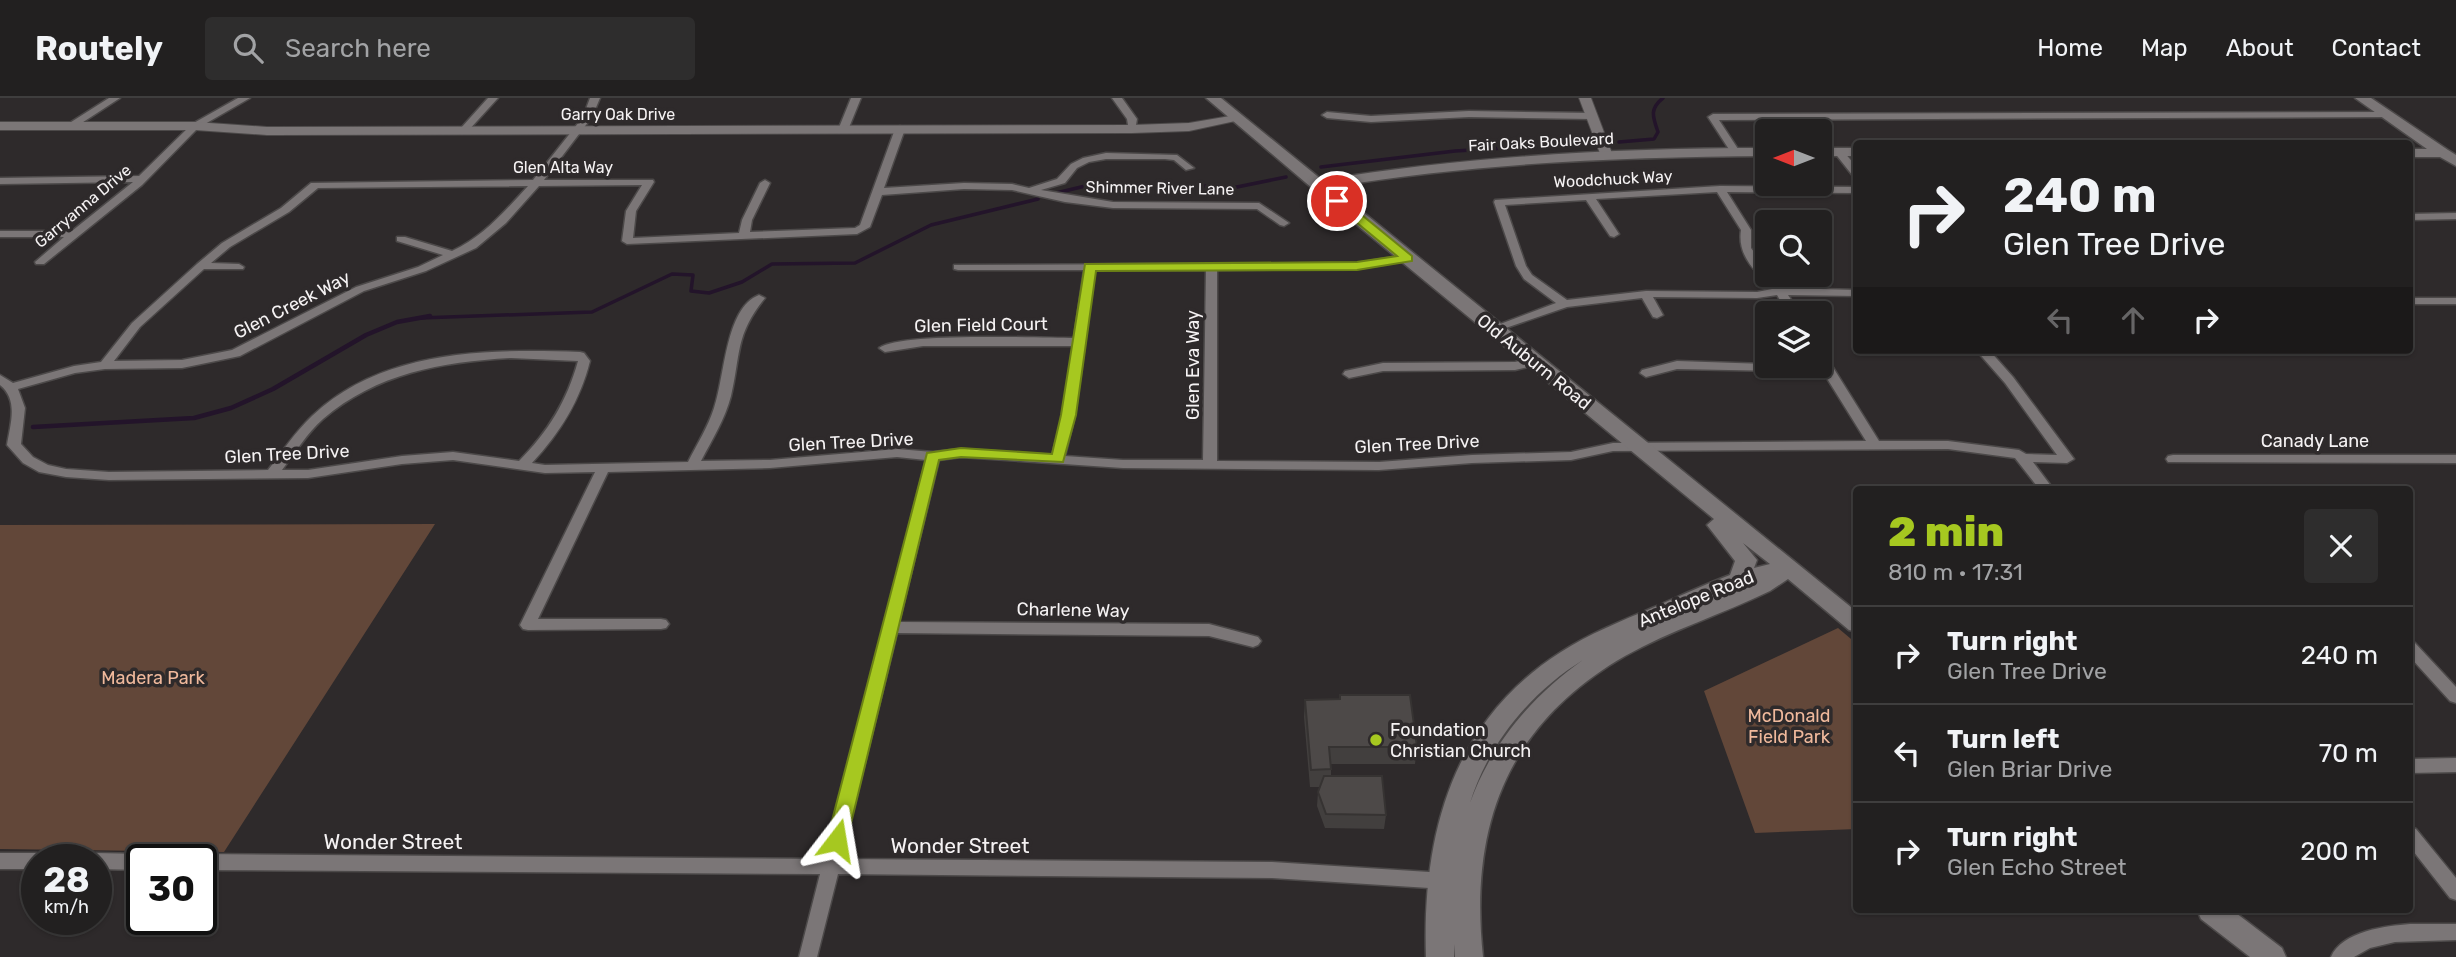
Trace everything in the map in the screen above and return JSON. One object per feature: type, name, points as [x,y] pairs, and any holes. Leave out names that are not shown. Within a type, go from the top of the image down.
[{"type":"main road","name":"Old Auburn Road","points":[[1213,98],[1853,621]]},
{"type":"main road","points":[[2362,98],[2449,153],[2456,162]]},
{"type":"main road","name":"Fair Oaks Boulevard","points":[[1317,185],[1447,164],[1755,152]]},
{"type":"main road","points":[[1832,152],[1853,152]]},
{"type":"main road","points":[[2413,153],[2449,153]]},
{"type":"main road","points":[[1688,488],[1704,513],[1744,555],[1745,568],[1740,578]]},
{"type":"main road","name":"Antelope Road","points":[[1440,957],[1438,880],[1447,830],[1468,772],[1492,731],[1528,690],[1566,659],[1617,632],[1740,578],[1760,572],[1788,569]]},
{"type":"main road","name":"Antelope Road","points":[[1469,957],[1465,921],[1467,883],[1480,812],[1496,769],[1539,712],[1574,680],[1618,649],[1772,581],[1788,569]]},
{"type":"main road","points":[[2215,913],[2272,957]]},
{"type":"street","points":[[71,126],[115,98]]},
{"type":"street","name":"Garryanna Drive","points":[[40,262],[142,179],[195,126],[245,98]]},
{"type":"street","points":[[464,130],[493,98]]},
{"type":"street","name":"Glen Creek Way","points":[[13,387],[74,370],[105,365],[182,364],[236,353],[360,289],[422,269],[453,255],[490,232],[536,183],[587,117],[595,98]]},
{"type":"street","points":[[843,130],[856,98]]},
{"type":"street","points":[[1117,98],[1132,119],[1132,129]]},
{"type":"street","points":[[1585,98],[1608,156]]},
{"type":"street","points":[[1327,115],[1371,119],[1469,114],[1591,116]]},
{"type":"street","points":[[1735,152],[1713,117],[2387,115]]},
{"type":"street","name":"Garry Oak Drive","points":[[0,126],[195,126],[259,131],[1132,129],[1189,127],[1236,118]]},
{"type":"street","points":[[900,129],[877,192],[964,186],[1031,190],[1061,181],[1074,166],[1105,156],[1164,156],[1177,158],[1189,168]]},
{"type":"street","points":[[1839,152],[1853,169]]},
{"type":"street","points":[[0,181],[142,179]]},
{"type":"street","name":"Glen Alta Way","points":[[105,365],[136,325],[201,266],[226,246],[285,211],[315,184],[649,182],[631,211],[627,241],[857,231],[865,227],[877,192]]},
{"type":"street","points":[[744,236],[747,220],[765,183]]},
{"type":"street","points":[[1720,189],[1746,230],[1743,240],[1749,256],[1786,301]]},
{"type":"street","name":"Woodchuck Way","points":[[1565,304],[1528,277],[1521,265],[1499,202],[1720,189],[1853,190]]},
{"type":"street","name":"Shimmer River Lane","points":[[1031,190],[1065,199],[1113,205],[1259,206],[1284,223]]},
{"type":"street","points":[[1589,196],[1614,234]]},
{"type":"street","points":[[2413,216],[2456,216]]},
{"type":"street","points":[[0,234],[76,234]]},
{"type":"street","points":[[401,239],[453,255]]},
{"type":"street","points":[[958,267],[1357,266],[1408,258]]},
{"type":"street","points":[[201,266],[239,267]]},
{"type":"street","name":"Glen Eva Way","points":[[1210,465],[1212,266]]},
{"type":"street","points":[[1058,459],[1069,415],[1090,267]]},
{"type":"street","points":[[1493,329],[1565,304],[1646,294],[1757,295],[1780,291],[1853,293]]},
{"type":"street","points":[[1646,294],[1657,315]]},
{"type":"street","points":[[693,464],[719,411],[735,334],[752,304],[759,298]]},
{"type":"street","points":[[2413,301],[2456,301]]},
{"type":"street","name":"Glen Field Court","points":[[885,348],[923,342],[1079,342]]},
{"type":"street","name":"Glen Tree Drive","points":[[14,445],[28,460],[44,469],[66,473],[271,475],[341,470],[428,457],[453,456],[522,467],[603,469],[693,464],[771,464],[897,453],[933,456],[961,453],[1123,464],[1420,464],[1472,459],[1571,456],[1613,447],[1966,445],[2019,454],[2024,458],[2067,459],[2009,380],[1986,354]]},
{"type":"street","points":[[271,475],[316,419],[339,400],[382,377],[431,362],[464,357],[580,356],[584,361],[581,375],[566,412],[552,434],[522,467]]},
{"type":"street","points":[[1349,374],[1383,367],[1516,366],[1533,362]]},
{"type":"street","points":[[1646,373],[1677,365],[1755,367]]},
{"type":"street","points":[[1832,375],[1876,447]]},
{"type":"street","points":[[0,379],[13,387],[17,395],[18,409],[14,445],[0,450]]},
{"type":"street","points":[[807,957],[933,456]]},
{"type":"street","points":[[2024,458],[2044,486]]},
{"type":"street","name":"Canady Lane","points":[[2173,459],[2456,459]]},
{"type":"street","points":[[603,469],[528,625],[662,624]]},
{"type":"street","name":"Charlene Way","points":[[890,627],[1209,630],[1253,641]]},
{"type":"street","points":[[2413,650],[2456,697]]},
{"type":"street","points":[[2413,766],[2456,765]]},
{"type":"street","points":[[2413,838],[2456,892]]},
{"type":"street","points":[[0,860],[21,861]]},
{"type":"street","name":"Wonder Street","points":[[217,862],[1272,870],[1467,883]]},
{"type":"street","points":[[2340,957],[2368,940],[2393,934],[2456,932]]},
{"type":"green space","name":"Madera Park","points":[[435,524],[224,852],[217,852],[217,844],[126,844],[126,851],[112,850],[112,844],[21,844],[21,849],[0,849],[0,525]]},
{"type":"green space","name":"McDonald Field Park","points":[[1838,628],[1853,641],[1853,829],[1755,833],[1704,691]]},
{"type":"building","points":[[1340,695],[1410,695],[1417,747],[1329,747],[1331,769],[1311,770],[1305,700],[1340,699]]},
{"type":"building","points":[[1324,776],[1382,776],[1386,815],[1326,814],[1318,792]]},
{"type":"waterway","points":[[1619,142],[1654,139],[1658,132],[1654,110],[1663,98]]},
{"type":"waterway","points":[[1321,167],[1455,151],[1588,143]]},
{"type":"waterway","points":[[1056,193],[1098,183],[1237,187],[1286,177]]},
{"type":"waterway","points":[[420,318],[592,312],[672,274],[693,275],[691,291],[709,293],[742,282],[772,264],[855,263],[931,225],[1038,199]]},
{"type":"waterway","points":[[33,427],[194,418],[231,408],[273,389],[366,335],[397,322],[430,316]]},
{"type":"place","name":"Foundation Christian Church","points":[[1376,740]]},
{"type":"route","points":[[837,840],[933,456],[961,453],[1058,459],[1069,415],[1090,267],[1357,266],[1408,258],[1337,201]]}]
